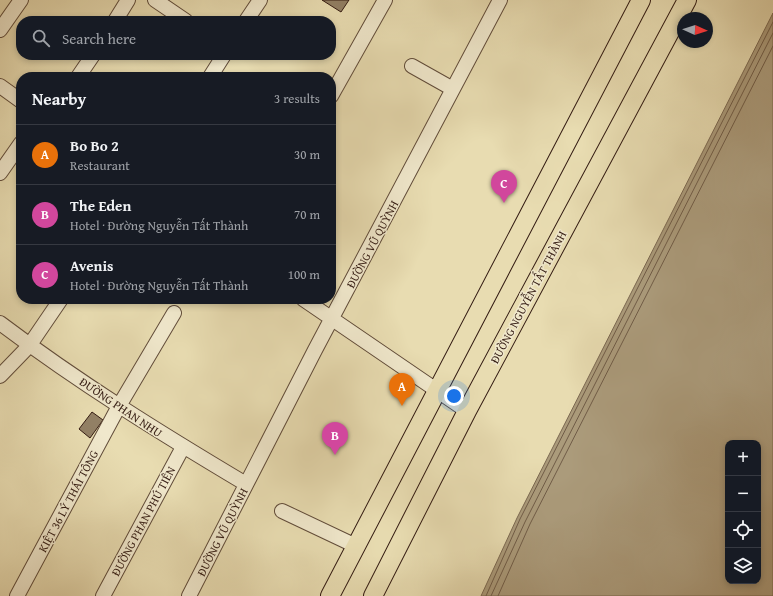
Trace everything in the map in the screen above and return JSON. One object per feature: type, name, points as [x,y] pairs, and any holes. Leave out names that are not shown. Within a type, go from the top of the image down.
[{"type":"main road","points":[[330,596],[641,0]]},
{"type":"main road","name":"ĐƯỜNG NGUYỄN TẤT THÀNH","points":[[373,596],[467,411],[687,0]]},
{"type":"street","points":[[0,30],[21,0]]},
{"type":"street","points":[[118,16],[128,0]]},
{"type":"street","points":[[155,0],[179,16]]},
{"type":"street","points":[[249,16],[260,0]]},
{"type":"street","points":[[336,87],[385,0]]},
{"type":"street","name":"ĐƯỜNG VŨ QUỲNH","points":[[189,596],[332,319],[500,0]]},
{"type":"street","points":[[81,72],[90,60]]},
{"type":"street","points":[[213,72],[221,60]]},
{"type":"street","points":[[412,66],[453,89]]},
{"type":"street","points":[[0,86],[16,98]]},
{"type":"street","points":[[0,173],[16,150]]},
{"type":"street","points":[[0,376],[29,346],[58,304]]},
{"type":"street","points":[[310,304],[467,411]]},
{"type":"street","name":"KIỆT 36 LÝ THÁI TÔNG","points":[[17,596],[120,406],[174,313]]},
{"type":"street","name":"ĐƯỜNG PHAN NHU","points":[[0,323],[29,346],[120,406],[183,447],[246,484]]},
{"type":"street","name":"ĐƯỜNG PHAN PHÚ TIÊN","points":[[103,596],[183,447]]},
{"type":"street","points":[[282,511],[356,546]]},
{"type":"water","points":[[773,13],[773,596],[481,596],[517,518]]},
{"type":"building","points":[[322,0],[349,0],[341,12]]},
{"type":"building","points":[[92,412],[103,420],[90,438],[79,429]]},
{"type":"place","name":"Avenis","points":[[504,203]]},
{"type":"place","name":"Bo Bo 2","points":[[402,406]]},
{"type":"place","name":"The Eden","points":[[335,455]]}]
